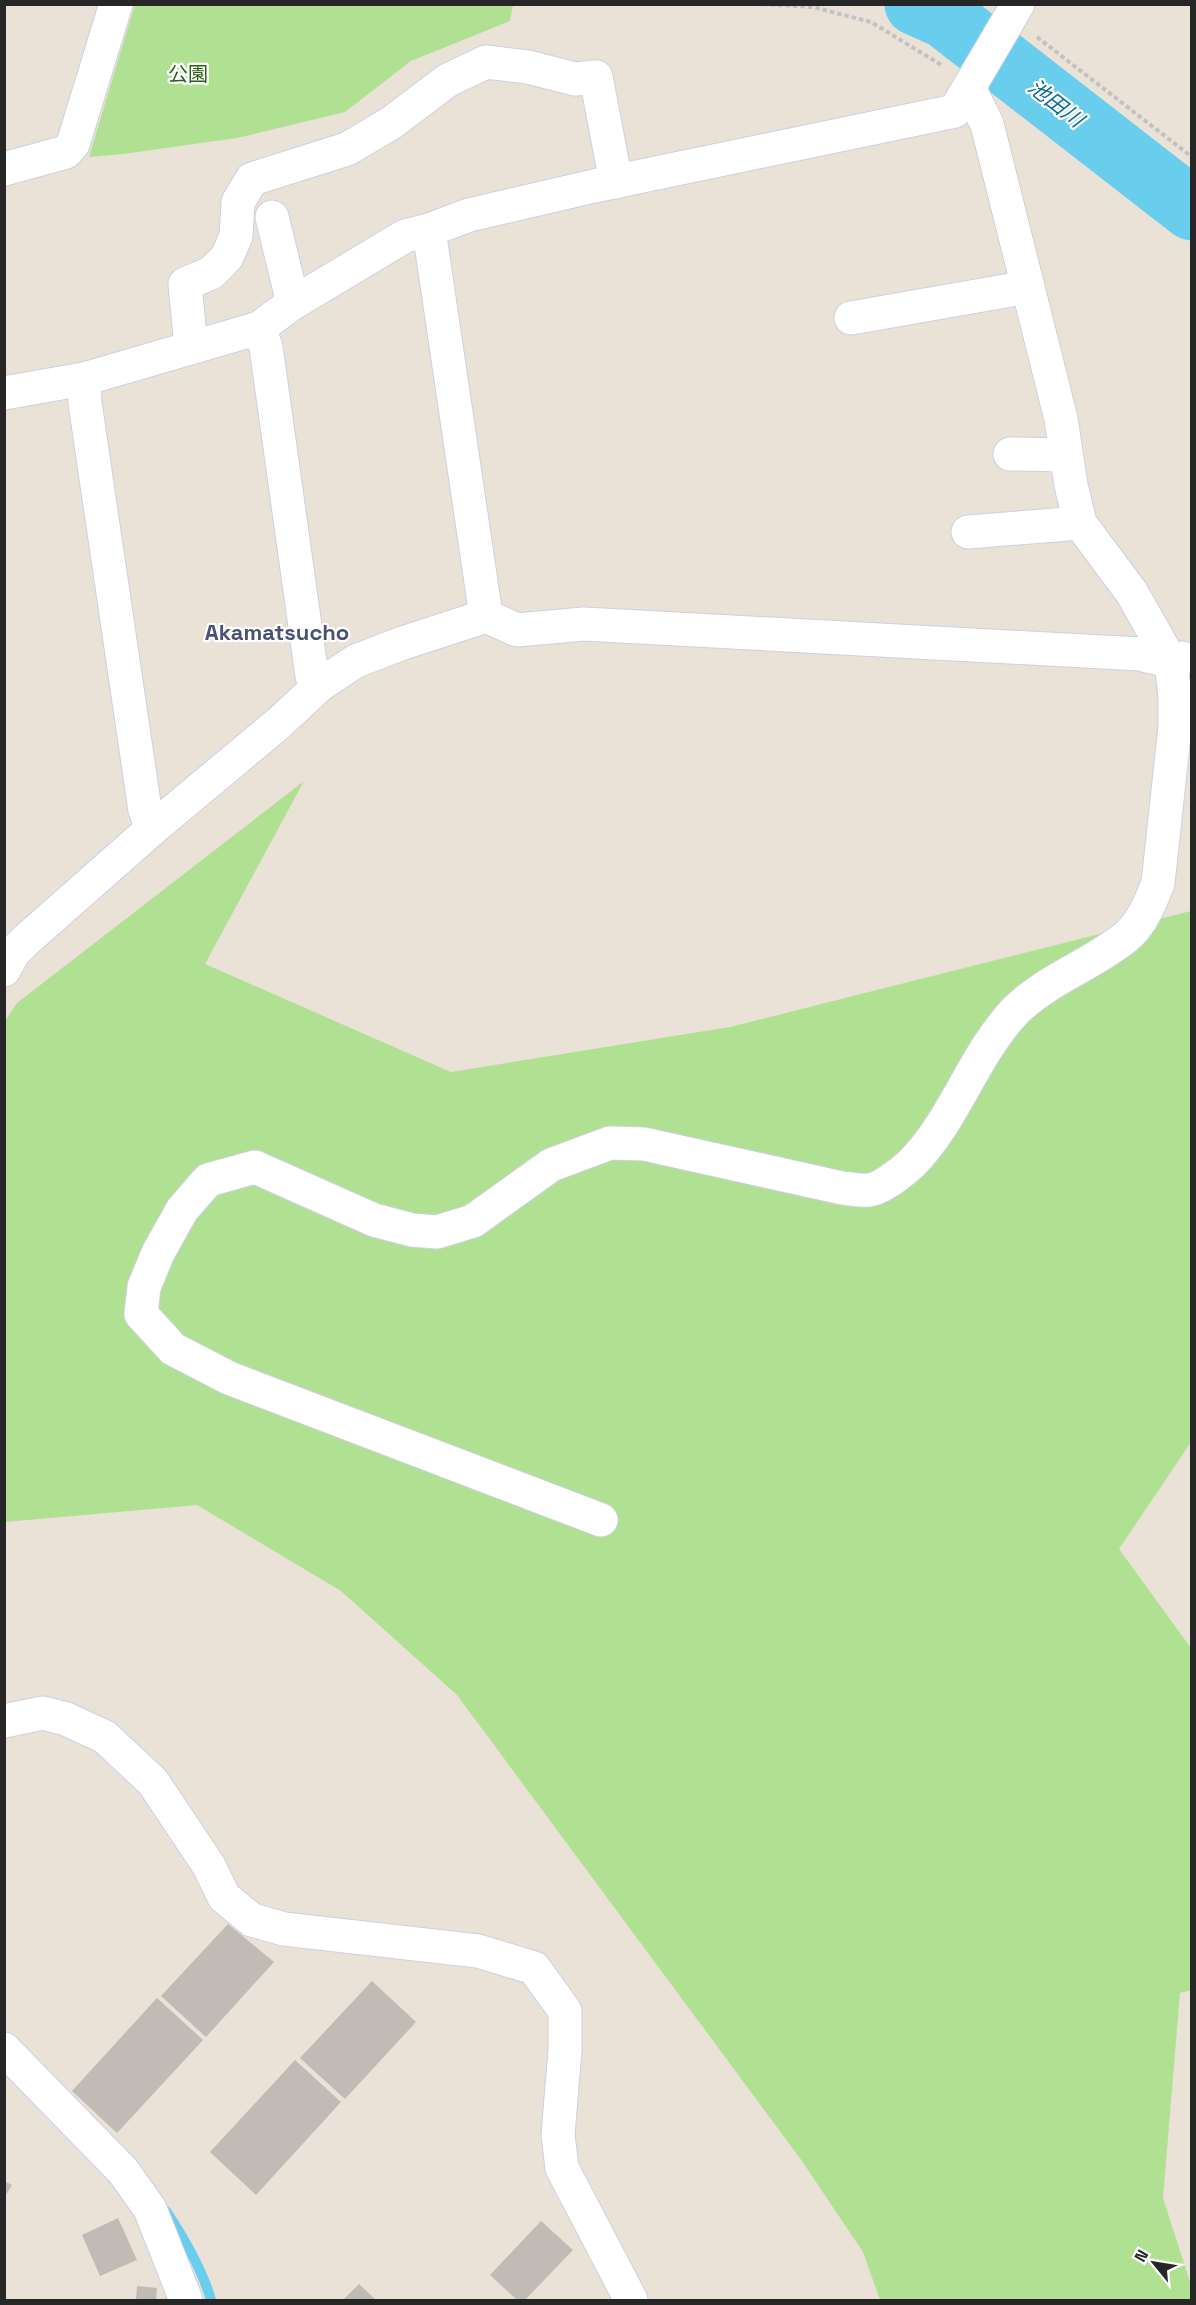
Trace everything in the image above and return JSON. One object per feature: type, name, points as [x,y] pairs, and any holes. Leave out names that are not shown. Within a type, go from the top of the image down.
[{"type":"street","points":[[4,169],[66,152],[74,144],[116,4]]},
{"type":"street","points":[[4,393],[84,379],[259,328],[293,303],[405,236],[469,215],[955,111],[1012,7]]},
{"type":"street","points":[[191,347],[184,284],[211,273],[227,257],[236,236],[238,202],[252,179],[347,149],[391,123],[447,80],[486,62],[528,67],[575,79],[596,77],[616,182]]},
{"type":"street","points":[[601,1520],[229,1378],[173,1349],[141,1314],[144,1287],[158,1253],[182,1210],[208,1180],[255,1167],[374,1220],[412,1230],[437,1232],[473,1221],[551,1165],[610,1143],[644,1144],[842,1188],[871,1191],[911,1164],[930,1141],[994,1038],[1015,1012],[1032,996],[1127,936],[1149,907],[1158,883],[1175,727],[1175,697],[1181,658],[1080,523],[1061,419],[987,124],[969,88]]},
{"type":"street","points":[[272,218],[293,303]]},
{"type":"street","points":[[429,230],[486,616]]},
{"type":"street","points":[[851,318],[1028,287]]},
{"type":"street","points":[[259,328],[266,347],[312,676],[321,684]]},
{"type":"street","points":[[84,379],[85,403],[143,798],[152,829]]},
{"type":"street","points":[[1010,454],[1066,455]]},
{"type":"street","points":[[968,532],[1080,523]]},
{"type":"street","points":[[4,970],[14,952],[25,941],[152,829],[279,723],[321,684],[356,661],[486,616],[517,630],[584,624],[1181,658]]},
{"type":"street","points":[[4,1721],[43,1713],[66,1719],[105,1737],[153,1782],[209,1866],[224,1897],[252,1920],[284,1929],[478,1951],[534,1968],[565,2011],[565,2050],[558,2134],[562,2168],[631,2301]]},
{"type":"street","points":[[4,2049],[123,2171],[150,2209],[186,2301]]},
{"type":"path","points":[[763,4],[813,8],[871,22],[955,73],[969,88]]},
{"type":"path","points":[[1012,7],[1037,37],[1191,157]]},
{"type":"green space","name":"公園","points":[[135,4],[513,5],[510,21],[411,61],[345,112],[237,138],[89,157]]},
{"type":"green space","points":[[304,781],[205,964],[451,1072],[730,1027],[1191,911],[1191,1442],[1119,1549],[1191,1648],[1191,1990],[1180,1993],[1163,2198],[1191,2285],[1191,2300],[880,2300],[863,2252],[802,2161],[457,1695],[341,1591],[197,1505],[5,1522],[5,1021],[17,1003]]},
{"type":"building","points":[[228,1924],[274,1962],[206,2037],[161,1996]]},
{"type":"building","points":[[372,1981],[416,2022],[345,2099],[300,2058]]},
{"type":"building","points":[[157,1998],[203,2040],[117,2133],[72,2091]]},
{"type":"building","points":[[295,2060],[341,2102],[256,2195],[210,2152]]},
{"type":"building","points":[[4,2181],[12,2185],[4,2198]]},
{"type":"building","points":[[118,2218],[137,2260],[100,2276],[82,2235]]},
{"type":"building","points":[[541,2221],[573,2250],[525,2300],[517,2300],[490,2275]]},
{"type":"building","points":[[359,2284],[376,2300],[343,2300]]},
{"type":"building","points":[[137,2286],[157,2288],[156,2300],[136,2300]]},
{"type":"waterway","name":"池田川","points":[[916,4],[945,17],[1192,209]]},
{"type":"waterway","points":[[166,2211],[192,2254],[211,2300]]},
{"type":"district","name":"Akamatsucho","points":[[277,632]]}]
